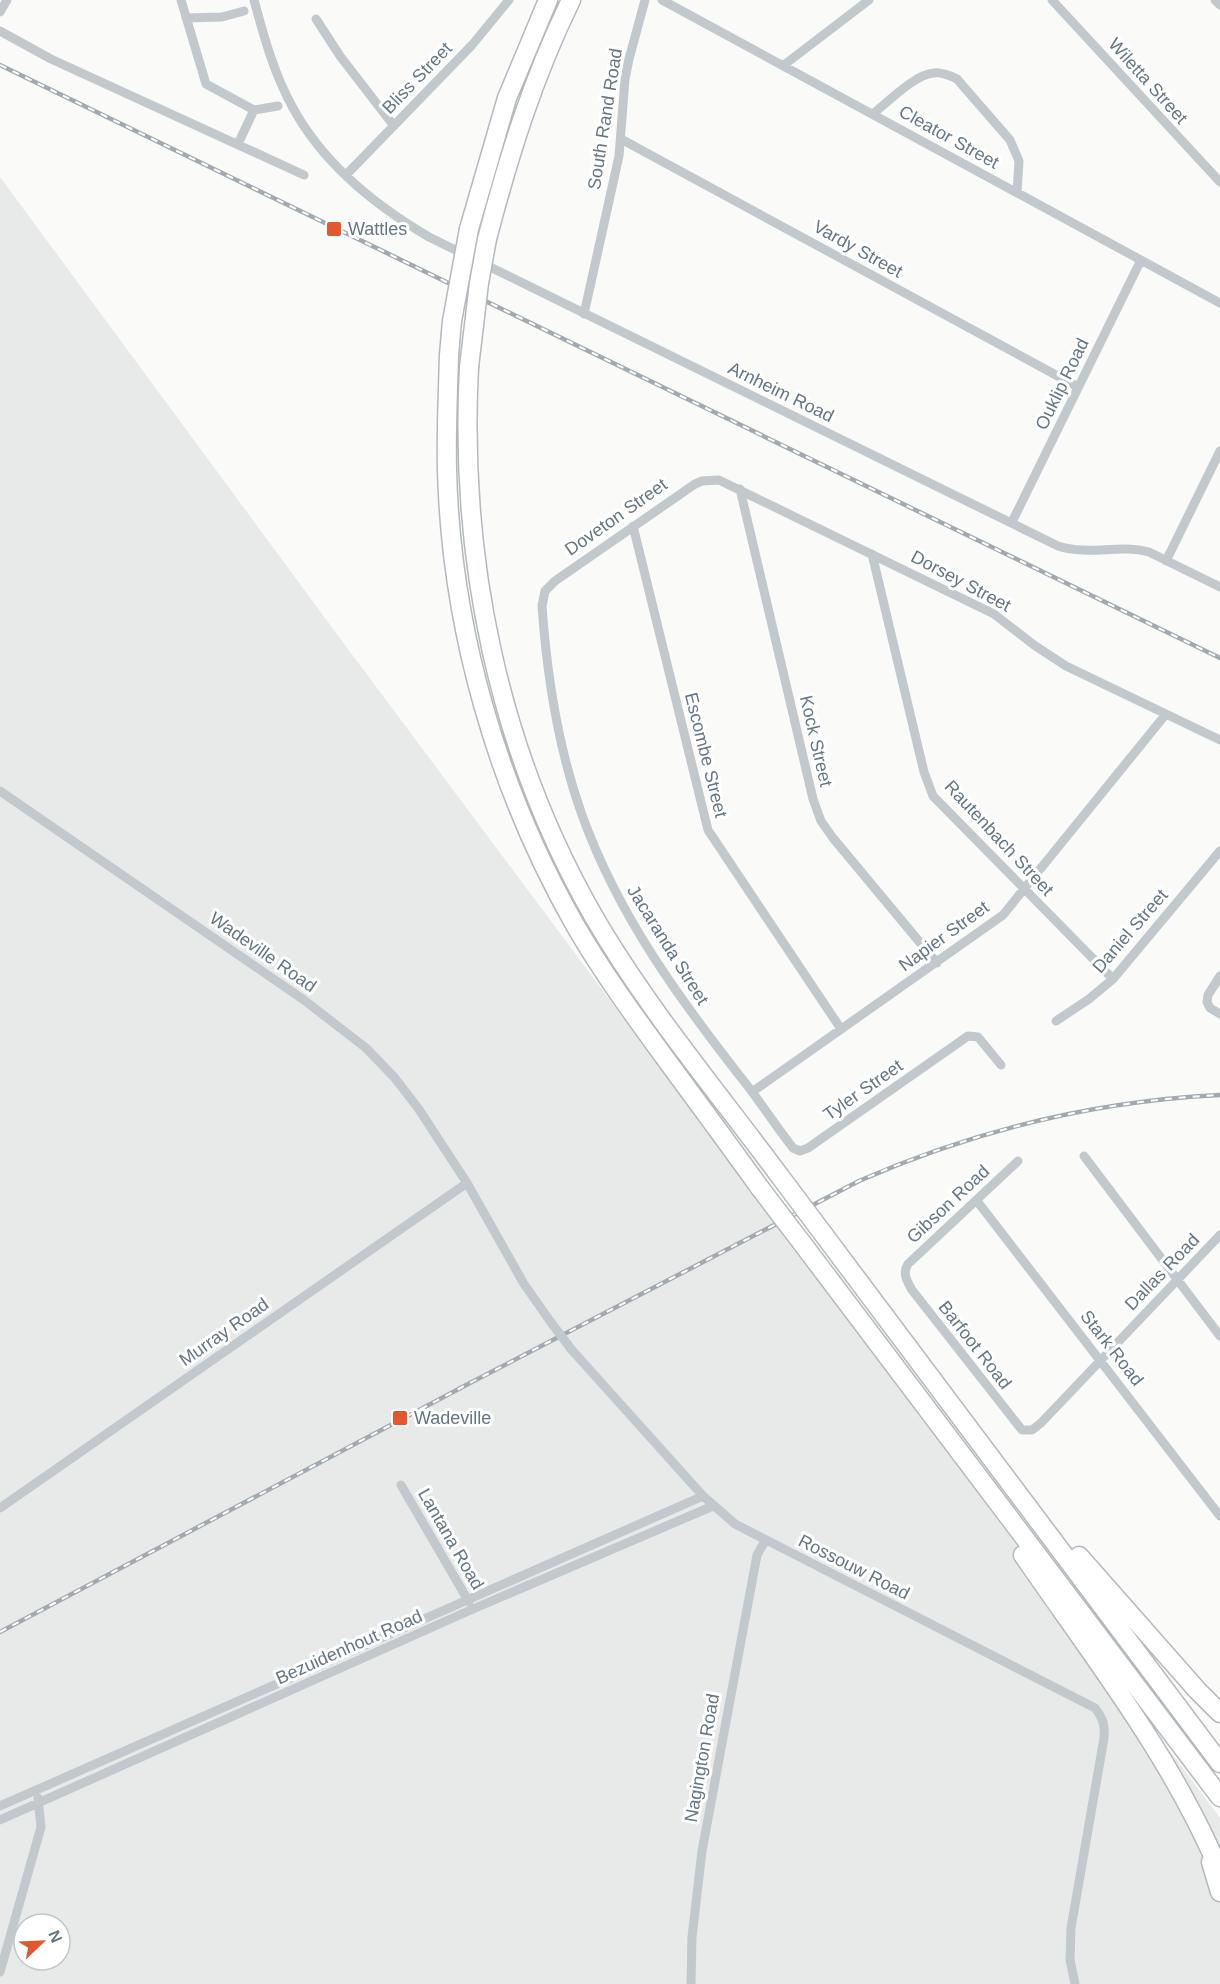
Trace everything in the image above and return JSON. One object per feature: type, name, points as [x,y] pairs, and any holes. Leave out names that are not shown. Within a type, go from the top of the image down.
[{"type":"highway","points":[[548,0],[507,98],[469,229],[452,321],[449,355],[447,471],[451,535],[459,594],[469,648],[483,703],[518,807],[570,915],[605,973],[760,1188],[1220,1797]]},
{"type":"highway","points":[[571,0],[547,49],[526,104],[505,170],[479,283],[469,367],[466,415],[467,469],[478,589],[501,694],[518,747],[563,859],[594,917],[657,1014],[1220,1763]]},
{"type":"highway","points":[[912,1389],[963,1468],[1121,1695],[1182,1794],[1220,1872]]},
{"type":"highway","points":[[1025,1502],[1064,1539],[1220,1713]]},
{"type":"highway","points":[[1202,1833],[1220,1892]]},
{"type":"street","points":[[0,12],[7,0]]},
{"type":"street","points":[[181,0],[206,84],[254,110],[278,106]]},
{"type":"street","name":"Arnheim Road","points":[[254,0],[272,62],[294,111],[326,154],[346,175],[395,216],[429,237],[1068,549],[1089,552],[1140,549],[1220,587]]},
{"type":"street","name":"Bliss Street","points":[[346,175],[471,45],[508,0]]},
{"type":"street","name":"South Rand Road","points":[[584,314],[621,139],[625,80],[645,0]]},
{"type":"street","name":"Cleator Street","points":[[662,0],[1220,303]]},
{"type":"street","points":[[784,65],[869,0]]},
{"type":"street","name":"Wiletta Street","points":[[1052,0],[1220,182]]},
{"type":"street","points":[[1215,0],[1220,5]]},
{"type":"street","points":[[186,18],[222,17],[244,11]]},
{"type":"street","points":[[316,19],[340,56],[394,126]]},
{"type":"street","points":[[0,31],[51,59],[304,175]]},
{"type":"street","points":[[873,114],[922,76],[936,72],[957,79],[1010,140],[1019,161],[1017,193]]},
{"type":"street","points":[[238,144],[254,110]]},
{"type":"street","name":"Vardy Street","points":[[621,139],[1078,387]]},
{"type":"street","name":"Ouklip Road","points":[[1012,522],[1141,260]]},
{"type":"street","points":[[1166,561],[1220,451]]},
{"type":"street","name":"Dorsey Street","points":[[711,479],[726,482],[994,614],[1066,666],[1220,740]]},
{"type":"street","name":"Doveton Street","points":[[545,591],[555,581],[695,484],[711,479]]},
{"type":"street","name":"Kock Street","points":[[740,489],[813,799],[821,821],[937,963]]},
{"type":"street","name":"Escombe Street","points":[[633,526],[708,830],[841,1029]]},
{"type":"street","name":"Rautenbach Street","points":[[872,554],[924,771],[937,801],[1113,979]]},
{"type":"street","name":"Jacaranda Street","points":[[545,591],[542,606],[554,710],[570,776],[582,815],[598,854],[630,921],[649,953],[718,1050],[752,1092]]},
{"type":"street","name":"Napier Street","points":[[752,1092],[998,920],[1025,890],[1166,714]]},
{"type":"street","name":"Wadeville Road","points":[[0,791],[304,1000],[366,1048],[406,1092],[467,1184]]},
{"type":"street","name":"Daniel Street","points":[[1056,1022],[1113,979],[1220,852]]},
{"type":"street","points":[[1220,976],[1207,1002],[1210,1008],[1220,1014]]},
{"type":"street","name":"Tyler Street","points":[[752,1092],[793,1148],[800,1151],[817,1142],[968,1036],[978,1037],[1000,1065]]},
{"type":"street","points":[[1084,1156],[1220,1336]]},
{"type":"street","name":"Gibson Road","points":[[905,1274],[908,1264],[1018,1161]]},
{"type":"street","name":"Rossouw Road","points":[[467,1184],[524,1284],[550,1321],[572,1349],[713,1506],[735,1524],[765,1541],[1087,1702],[1102,1717],[1105,1727],[1104,1738],[1071,1928],[1070,1960],[1075,1984]]},
{"type":"street","name":"Murray Road","points":[[0,1508],[467,1184]]},
{"type":"street","name":"Stark Road","points":[[977,1201],[1220,1516]]},
{"type":"street","name":"Dallas Road","points":[[1026,1431],[1032,1430],[1041,1423],[1220,1235]]},
{"type":"street","name":"Barfoot Road","points":[[905,1274],[908,1283],[925,1307],[1016,1425],[1026,1431]]},
{"type":"street","name":"Lantana Road","points":[[401,1485],[473,1610]]},
{"type":"street","name":"Bezuidenhout Road","points":[[0,1806],[703,1496]]},
{"type":"street","name":"Bezuidenhout Road","points":[[0,1820],[388,1647],[713,1506]]},
{"type":"street","name":"Nagington Road","points":[[692,1984],[692,1937],[702,1851],[757,1555],[765,1541]]},
{"type":"street","points":[[590,1545],[596,1556]]},
{"type":"street","points":[[383,1636],[388,1647]]},
{"type":"street","points":[[218,1710],[223,1721]]},
{"type":"street","points":[[120,1753],[125,1765]]},
{"type":"street","points":[[0,1972],[40,1827],[40,1803],[35,1790]]},
{"type":"shaded area","points":[[0,177],[339,637],[1220,1818],[1220,1984],[0,1984]]},
{"type":"railway","points":[[0,65],[1220,658]]},
{"type":"railway","points":[[0,1632],[470,1383],[859,1181],[946,1147],[1035,1122],[1127,1104],[1220,1095]]},
{"type":"place","name":"Wattles","points":[[334,229]]},
{"type":"place","name":"Wadeville","points":[[400,1418]]}]
